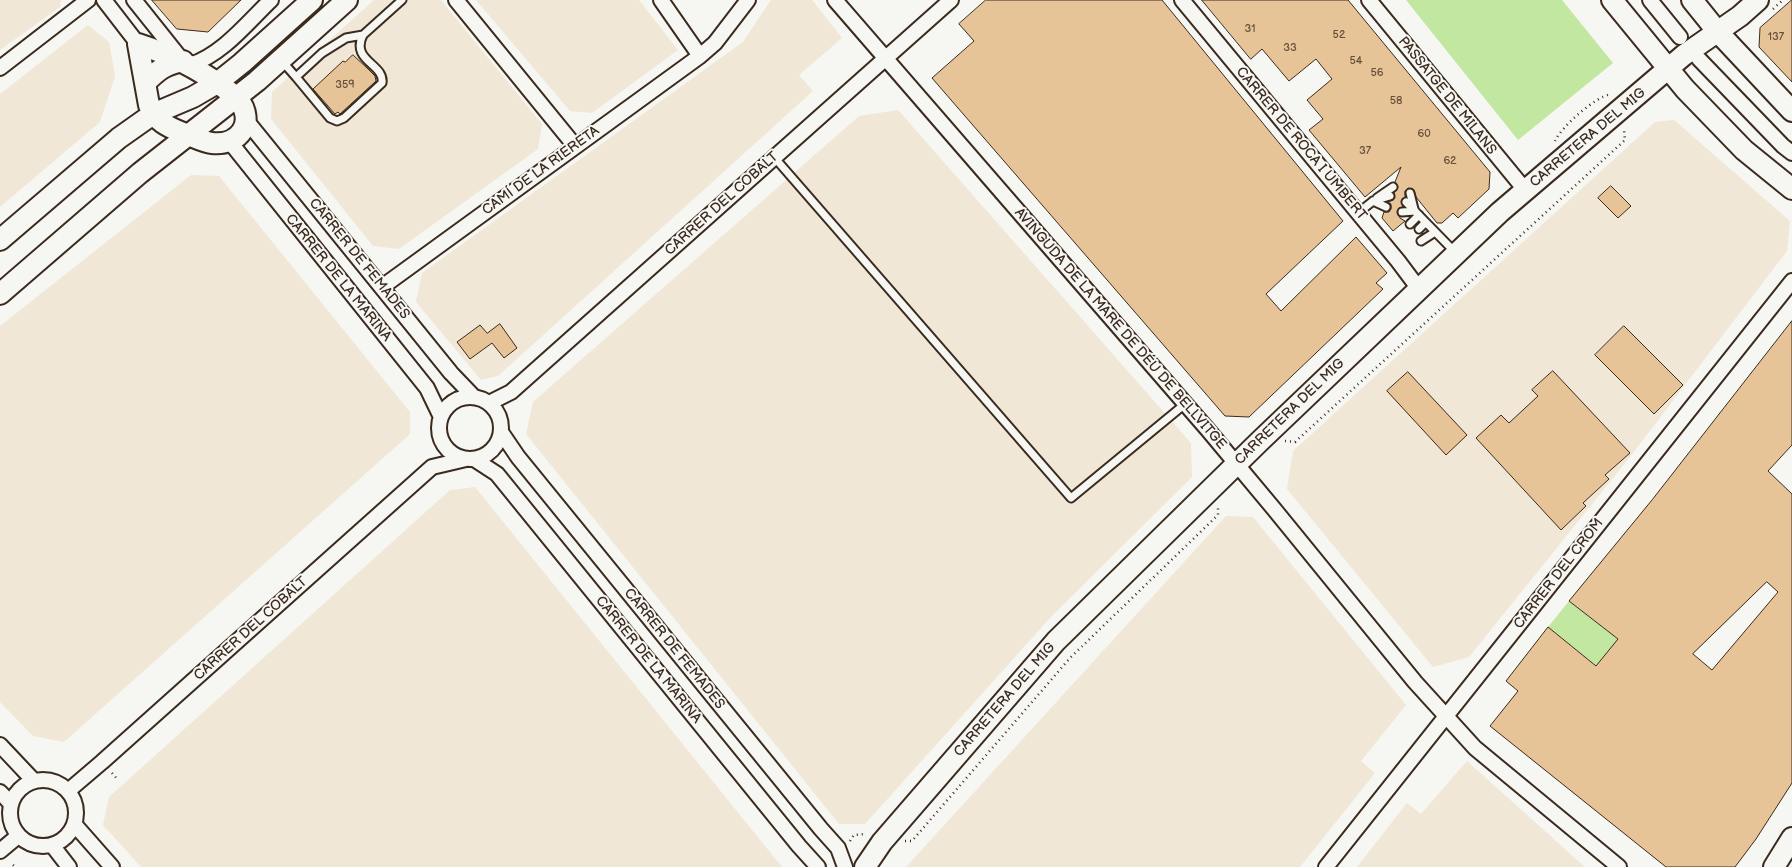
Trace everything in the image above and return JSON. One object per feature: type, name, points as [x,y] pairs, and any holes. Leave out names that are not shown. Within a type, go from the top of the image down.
[{"type":"street","points":[[0,68],[88,0]]},
{"type":"street","points":[[104,0],[138,44],[153,114],[159,120],[187,135],[212,143],[230,142],[241,133],[246,120],[244,110],[237,98],[186,63],[138,44]]},
{"type":"street","points":[[134,0],[186,63]]},
{"type":"street","points":[[145,83],[167,64],[203,61],[271,0]]},
{"type":"street","points":[[0,240],[119,138],[153,114],[217,83],[312,0]]},
{"type":"street","points":[[0,294],[140,173],[237,98],[347,0]]},
{"type":"street","points":[[456,0],[574,146]]},
{"type":"street","points":[[661,0],[700,56]]},
{"type":"street","name":"CAMÍ DE LA RIERETA","points":[[382,287],[700,56],[715,43],[748,0]]},
{"type":"street","name":"AVINGUDA DE LA MARE DE DÉU DE BELLVITGE","points":[[835,0],[1185,404],[1415,682],[1475,748],[1620,867]]},
{"type":"street","name":"CARRER DEL COBALT","points":[[489,404],[511,392],[951,0]]},
{"type":"street","name":"CARRER DE ROCA I UMBERT","points":[[1182,0],[1419,289]]},
{"type":"street","name":"PASSATGE DE MILANS","points":[[1369,0],[1526,191]]},
{"type":"street","points":[[1612,0],[1685,89],[1744,150],[1792,190]]},
{"type":"street","points":[[1650,0],[1680,37]]},
{"type":"street","points":[[1692,0],[1717,31],[1792,111]]},
{"type":"street","name":"CARRETERA DEL MIG","points":[[865,867],[882,842],[1056,641],[1236,464],[1500,212],[1668,69],[1717,31],[1740,16],[1764,5]]},
{"type":"street","points":[[1699,59],[1792,153]]},
{"type":"street","name":"CARRER DE FEMADES","points":[[246,120],[451,372],[474,397]]},
{"type":"street","name":"CARRER DE LA MARINA","points":[[230,142],[427,388],[441,417]]},
{"type":"street","name":"CARRER DEL CROM","points":[[1326,867],[1792,281]]},
{"type":"street","points":[[474,397],[489,404],[499,416],[501,432],[494,447],[482,457],[470,459],[451,453],[441,440],[439,432],[441,417],[445,410],[458,399],[474,397]]},
{"type":"street","name":"CARRER DE FEMADES","points":[[501,432],[531,472],[820,829],[838,848],[845,867]]},
{"type":"street","name":"CARRER DEL COBALT","points":[[68,790],[102,762],[432,467],[441,440]]},
{"type":"street","name":"CARRER DEL COBALT","points":[[432,467],[470,459]]},
{"type":"street","name":"CARRER DE LA MARINA","points":[[470,459],[497,474],[818,867]]},
{"type":"street","points":[[0,745],[34,782]]},
{"type":"street","points":[[34,782],[52,782],[68,790],[76,810],[75,825],[65,839],[52,846],[40,846],[29,843],[18,836],[12,824],[11,804],[21,790],[34,782]]},
{"type":"street","points":[[0,792],[11,804]]},
{"type":"street","points":[[75,825],[112,867]]},
{"type":"street","points":[[0,851],[18,836]]},
{"type":"street","points":[[1774,867],[1792,838]]},
{"type":"street","points":[[52,846],[69,867]]},
{"type":"lane","points":[[281,59],[330,118],[337,121],[344,118],[382,83],[381,76],[362,54],[360,42],[363,35],[402,0]]},
{"type":"lane","points":[[296,77],[322,54],[338,43],[346,38],[363,35]]},
{"type":"lane","points":[[774,157],[1071,498],[1185,404]]},
{"type":"lane","points":[[1358,213],[1373,201],[1390,197],[1373,201]]},
{"type":"lane","points":[[1417,213],[1406,202],[1449,246]]},
{"type":"lane","points":[[1410,224],[1417,213]]},
{"type":"lane","points":[[1418,229],[1425,223]]},
{"type":"lane","points":[[1421,242],[1435,232]]},
{"type":"path","points":[[1764,5],[1784,0]]},
{"type":"path","points":[[1280,445],[1284,441],[1295,442],[1502,250],[1625,140],[1623,124]]},
{"type":"path","points":[[902,841],[912,841],[1070,658],[1218,515],[1218,506],[1222,502]]},
{"type":"path","points":[[112,774],[118,780]]},
{"type":"shaded area","points":[[0,0],[61,0],[60,7],[0,50]]},
{"type":"shaded area","points":[[374,0],[441,0],[542,124],[538,149],[399,249],[373,246],[271,119],[272,92]]},
{"type":"shaded area","points":[[476,0],[639,0],[678,50],[592,113],[570,111]]},
{"type":"shaded area","points":[[771,0],[812,0],[842,38],[799,75],[813,91],[498,376],[481,380],[416,302],[422,273],[743,42]]},
{"type":"shaded area","points":[[88,25],[109,42],[115,76],[100,122],[0,207],[0,94]]},
{"type":"shaded area","points":[[898,110],[1191,443],[1192,477],[1050,618],[865,824],[839,824],[526,434],[533,402],[859,116]]},
{"type":"shaded area","points":[[1674,120],[1790,221],[1787,251],[1630,457],[1469,657],[1433,667],[1287,489],[1293,451],[1655,122]]},
{"type":"shaded area","points":[[191,175],[219,176],[410,412],[410,434],[64,742],[33,736],[0,702],[0,326]]},
{"type":"shaded area","points":[[475,487],[782,867],[141,867],[103,825],[109,797],[450,490]]},
{"type":"shaded area","points":[[1226,516],[1253,517],[1406,705],[1361,761],[1375,773],[1300,867],[906,867]]},
{"type":"shaded area","points":[[1467,761],[1585,867],[1357,867],[1407,803],[1421,814]]},
{"type":"green space","points":[[1406,0],[1562,0],[1613,63],[1518,140]]},
{"type":"green space","points":[[1569,601],[1618,639],[1606,674],[1548,627]]},
{"type":"building","points":[[152,0],[241,0],[208,32],[177,29]]},
{"type":"building","points":[[986,0],[1162,0],[1343,221],[1266,294],[1281,311],[1356,237],[1387,273],[1376,283],[1383,289],[1249,417],[1225,416],[932,78],[974,41],[959,24]]},
{"type":"building","points":[[1202,0],[1348,0],[1490,172],[1489,189],[1458,218],[1453,213],[1442,223],[1437,223],[1416,197],[1414,190],[1408,188],[1405,191],[1405,197],[1401,201],[1403,207],[1399,208],[1397,212],[1400,218],[1405,221],[1393,231],[1382,218],[1384,212],[1389,212],[1391,209],[1391,204],[1388,202],[1395,198],[1394,193],[1398,187],[1395,182],[1401,167],[1365,197],[1309,130],[1323,119],[1307,100],[1332,79],[1316,59],[1289,81],[1262,49],[1251,59]]},
{"type":"building","points":[[1792,0],[1792,82],[1759,47],[1760,28]]},
{"type":"building","points":[[353,55],[375,76],[376,81],[340,114],[338,112],[335,114],[313,89],[343,61],[345,62]]},
{"type":"building","points":[[1611,186],[1631,206],[1618,218],[1598,198]]},
{"type":"building","points":[[1792,321],[1792,445],[1768,471],[1792,494],[1792,783],[1756,839],[1735,867],[1666,867],[1490,726],[1518,691],[1506,681],[1548,627],[1596,666],[1618,639],[1569,601],[1652,500]],"holes":[[[1767,582],[1778,592],[1712,670],[1693,654]]]},
{"type":"building","points":[[500,324],[517,348],[504,358],[492,343],[470,359],[457,342],[480,325],[487,333]]},
{"type":"building","points":[[1624,326],[1683,385],[1654,414],[1595,355]]},
{"type":"building","points":[[1553,371],[1630,453],[1605,475],[1609,479],[1583,503],[1586,506],[1561,530],[1476,438],[1501,415],[1509,423],[1538,396],[1532,390]]},
{"type":"building","points":[[1408,372],[1467,435],[1446,455],[1387,391]]}]
